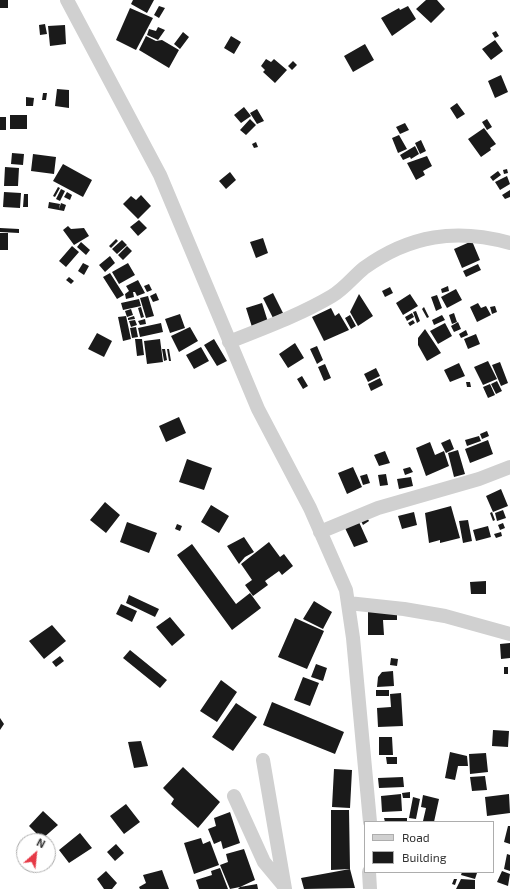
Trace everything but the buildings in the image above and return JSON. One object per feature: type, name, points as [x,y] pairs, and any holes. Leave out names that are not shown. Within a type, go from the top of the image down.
[{"type":"street","points":[[67,0],[160,175],[258,409],[320,532],[346,590],[353,638],[370,821]]},
{"type":"street","points":[[229,342],[300,312],[333,296],[364,269],[386,255],[417,240],[451,235],[486,237],[510,244]]},
{"type":"street","points":[[320,532],[378,508],[479,479],[510,467]]},
{"type":"street","points":[[348,603],[404,609],[445,616],[510,634]]},
{"type":"street","points":[[263,760],[285,888]]},
{"type":"street","points":[[234,796],[264,862],[285,888]]},
{"type":"street","points":[[369,873],[370,889]]}]
